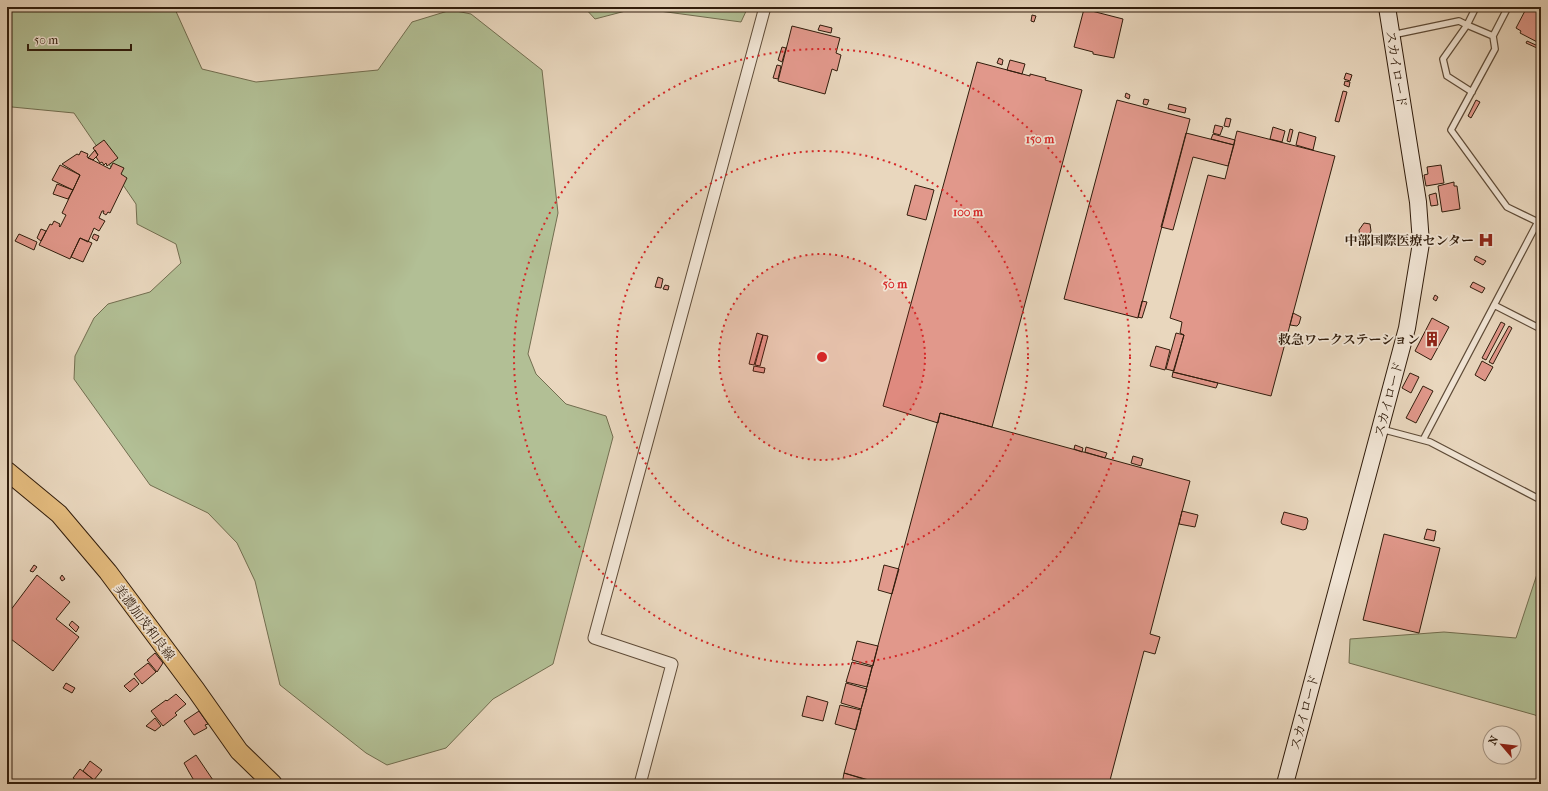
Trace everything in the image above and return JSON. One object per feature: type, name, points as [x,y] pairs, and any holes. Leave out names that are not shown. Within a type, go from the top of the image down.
[{"type":"main road","name":"美濃加茂和良線","points":[[7,470],[59,514],[113,579],[196,690],[239,751],[273,784]]},
{"type":"street","points":[[640,784],[672,664],[594,638],[765,7]]},
{"type":"street","name":"スカイロード","points":[[1285,784],[1407,328],[1421,243],[1418,202],[1388,7]]},
{"type":"lane","points":[[1472,92],[1448,76],[1443,59],[1467,25],[1476,7]]},
{"type":"lane","points":[[1508,7],[1493,36],[1495,49],[1451,130],[1507,207],[1538,222]]},
{"type":"lane","points":[[1392,35],[1459,21],[1493,36]]},
{"type":"lane","points":[[1423,440],[1541,216]]},
{"type":"lane","points":[[1494,305],[1541,329]]},
{"type":"lane","points":[[1380,429],[1430,442],[1541,500]]},
{"type":"green space","points":[[7,7],[174,7],[202,69],[256,82],[378,70],[412,22],[451,10],[471,14],[542,70],[558,213],[528,354],[536,374],[566,404],[606,416],[613,437],[553,664],[493,699],[446,748],[387,765],[366,753],[280,685],[255,581],[237,543],[208,513],[150,485],[74,379],[75,356],[94,318],[108,304],[150,292],[181,263],[176,244],[137,224],[136,204],[74,113],[12,107],[7,100]]},
{"type":"green space","points":[[584,7],[748,7],[741,22],[637,8],[595,19]]},
{"type":"green space","points":[[1541,562],[1541,719],[1535,715],[1349,663],[1350,639],[1444,632],[1516,638]]},
{"type":"building","points":[[1527,7],[1541,7],[1541,44],[1520,33],[1521,31],[1516,28]]},
{"type":"building","points":[[1084,9],[1123,19],[1114,58],[1093,54],[1093,52],[1074,47]]},
{"type":"building","points":[[1032,15],[1036,16],[1034,22],[1031,21]]},
{"type":"building","points":[[820,25],[832,28],[831,33],[818,30]]},
{"type":"building","points":[[792,26],[840,38],[836,53],[841,55],[837,71],[832,69],[825,94],[778,81]]},
{"type":"building","points":[[1527,41],[1538,46],[1537,48],[1526,43]]},
{"type":"building","points":[[782,47],[786,48],[782,62],[778,60]]},
{"type":"building","points":[[999,58],[1003,60],[1002,65],[997,63]]},
{"type":"building","points":[[1010,60],[1025,64],[1022,74],[1007,70]]},
{"type":"building","points":[[977,62],[1030,76],[1030,74],[1046,78],[1045,80],[1082,90],[992,427],[940,413],[938,423],[883,406]]},
{"type":"building","points":[[777,65],[781,66],[778,79],[773,78]]},
{"type":"building","points":[[1346,73],[1352,75],[1350,81],[1344,79]]},
{"type":"building","points":[[1345,81],[1350,82],[1349,87],[1344,85]]},
{"type":"building","points":[[1343,91],[1347,92],[1339,122],[1335,121]]},
{"type":"building","points":[[1126,93],[1130,95],[1129,99],[1125,97]]},
{"type":"building","points":[[1144,99],[1149,100],[1147,105],[1143,104]]},
{"type":"building","points":[[1117,100],[1190,119],[1138,318],[1064,299]]},
{"type":"building","points":[[1476,100],[1480,102],[1471,118],[1468,116]]},
{"type":"building","points":[[1169,104],[1186,108],[1185,113],[1168,109]]},
{"type":"building","points":[[1226,118],[1231,119],[1229,127],[1224,126]]},
{"type":"building","points":[[1215,125],[1223,127],[1220,135],[1213,133]]},
{"type":"building","points":[[1273,127],[1285,131],[1282,142],[1270,139]]},
{"type":"building","points":[[1290,129],[1293,130],[1290,142],[1287,141]]},
{"type":"building","points":[[1237,131],[1335,156],[1271,396],[1173,372],[1184,335],[1180,333],[1182,322],[1170,318],[1208,175],[1225,179]]},
{"type":"building","points":[[1299,132],[1316,137],[1313,150],[1296,145]]},
{"type":"building","points":[[1186,133],[1234,145],[1228,166],[1193,157],[1173,230],[1161,227]]},
{"type":"building","points":[[1213,134],[1235,140],[1234,145],[1211,139]]},
{"type":"building","points":[[104,140],[118,158],[107,166],[106,163],[104,165],[102,162],[100,163],[96,157],[98,155],[93,148]]},
{"type":"building","points":[[95,150],[98,155],[93,160],[88,158]]},
{"type":"building","points":[[81,151],[88,154],[87,157],[110,169],[113,163],[124,168],[121,174],[127,178],[110,213],[108,212],[106,215],[103,213],[104,211],[102,211],[99,218],[105,221],[99,231],[94,228],[88,242],[80,238],[70,259],[39,245],[50,224],[52,225],[54,221],[60,224],[60,227],[66,215],[62,213],[80,175],[62,164],[77,154],[79,155]]},
{"type":"building","points":[[60,165],[80,175],[73,190],[52,180]]},
{"type":"building","points":[[1441,165],[1444,183],[1426,186],[1424,175],[1428,174],[1427,167]]},
{"type":"building","points":[[1454,182],[1454,186],[1457,186],[1460,209],[1442,212],[1438,186]]},
{"type":"building","points":[[57,184],[73,190],[68,199],[53,194]]},
{"type":"building","points":[[915,185],[934,190],[926,220],[907,215]]},
{"type":"building","points":[[1436,193],[1438,205],[1431,206],[1429,195]]},
{"type":"building","points":[[1364,223],[1370,224],[1371,231],[1367,239],[1360,237],[1359,230]]},
{"type":"building","points":[[41,229],[46,231],[41,241],[37,238]]},
{"type":"building","points":[[19,234],[37,242],[34,250],[15,241]]},
{"type":"building","points":[[94,234],[99,236],[97,241],[92,238]]},
{"type":"building","points":[[80,238],[92,243],[83,262],[71,257]]},
{"type":"building","points":[[1476,256],[1486,261],[1483,265],[1474,260]]},
{"type":"building","points":[[658,277],[663,279],[661,288],[655,287]]},
{"type":"building","points":[[1473,282],[1485,288],[1482,293],[1470,287]]},
{"type":"building","points":[[665,285],[669,286],[668,290],[663,289]]},
{"type":"building","points":[[1435,295],[1438,297],[1436,301],[1433,299]]},
{"type":"building","points":[[1142,301],[1147,302],[1142,318],[1138,317]]},
{"type":"building","points":[[1293,313],[1301,317],[1297,326],[1290,325]]},
{"type":"building","name":"救急ワークステーション","points":[[1432,318],[1449,327],[1431,360],[1415,351]]},
{"type":"building","points":[[1501,322],[1505,324],[1486,360],[1482,358]]},
{"type":"building","points":[[1509,326],[1512,328],[1493,364],[1489,362]]},
{"type":"building","points":[[757,333],[763,335],[754,365],[749,364]]},
{"type":"building","points":[[1176,333],[1184,335],[1174,371],[1166,369]]},
{"type":"building","points":[[763,335],[768,336],[760,366],[755,365]]},
{"type":"building","points":[[1156,346],[1170,350],[1165,370],[1150,366]]},
{"type":"building","points":[[1482,361],[1493,367],[1485,381],[1475,375]]},
{"type":"building","points":[[754,366],[765,368],[764,373],[753,371]]},
{"type":"building","points":[[1173,372],[1218,383],[1216,388],[1172,377]]},
{"type":"building","points":[[1410,373],[1419,377],[1411,393],[1402,388]]},
{"type":"building","points":[[1423,386],[1433,391],[1416,423],[1406,418]]},
{"type":"building","points":[[940,413],[1190,481],[1150,634],[1160,637],[1155,654],[1144,651],[1109,784],[883,784],[844,773]]},
{"type":"building","points":[[1075,445],[1083,448],[1082,452],[1074,449]]},
{"type":"building","points":[[1086,447],[1107,453],[1105,458],[1085,452]]},
{"type":"building","points":[[1133,456],[1143,459],[1141,466],[1131,463]]},
{"type":"building","points":[[1182,511],[1198,515],[1195,527],[1179,524]]},
{"type":"building","points":[[1284,512],[1307,518],[1308,521],[1306,529],[1303,530],[1282,524],[1281,522]]},
{"type":"building","points":[[1427,529],[1436,531],[1434,541],[1424,539]]},
{"type":"building","points":[[1384,534],[1440,548],[1419,633],[1363,620]]},
{"type":"building","points":[[34,565],[37,567],[33,572],[30,571]]},
{"type":"building","points":[[884,565],[899,569],[892,594],[878,590]]},
{"type":"building","points":[[37,575],[70,602],[56,619],[79,637],[53,671],[7,636],[7,615]]},
{"type":"building","points":[[62,575],[65,579],[62,581],[60,578]]},
{"type":"building","points":[[72,621],[79,627],[76,632],[69,625]]},
{"type":"building","points":[[857,641],[878,646],[873,666],[852,660]]},
{"type":"building","points":[[155,653],[163,663],[157,672],[147,660]]},
{"type":"building","points":[[852,662],[872,667],[867,687],[846,682]]},
{"type":"building","points":[[148,663],[156,672],[142,684],[134,674]]},
{"type":"building","points":[[134,678],[139,684],[130,692],[124,686]]},
{"type":"building","points":[[66,683],[75,688],[72,693],[63,688]]},
{"type":"building","points":[[846,683],[867,689],[861,709],[841,703]]},
{"type":"building","points":[[176,694],[186,704],[175,713],[177,715],[163,726],[151,711]]},
{"type":"building","points":[[807,696],[828,702],[823,721],[802,716]]},
{"type":"building","points":[[840,705],[861,710],[856,730],[835,724]]},
{"type":"building","points":[[199,711],[208,724],[205,725],[207,728],[194,735],[184,721]]},
{"type":"building","points":[[155,718],[161,726],[155,731],[146,726]]},
{"type":"building","points":[[196,755],[215,783],[214,784],[196,784],[184,763]]},
{"type":"building","points":[[90,761],[102,770],[94,780],[83,771]]},
{"type":"building","points":[[80,769],[94,780],[91,784],[73,784],[76,780],[73,778]]},
{"type":"building","points":[[844,773],[870,781],[870,784],[842,784]]},
{"type":"place","name":"中部国際医療センター","points":[[1486,240]]},
{"type":"place","name":"救急ワークステーション","points":[[1432,339]]}]
